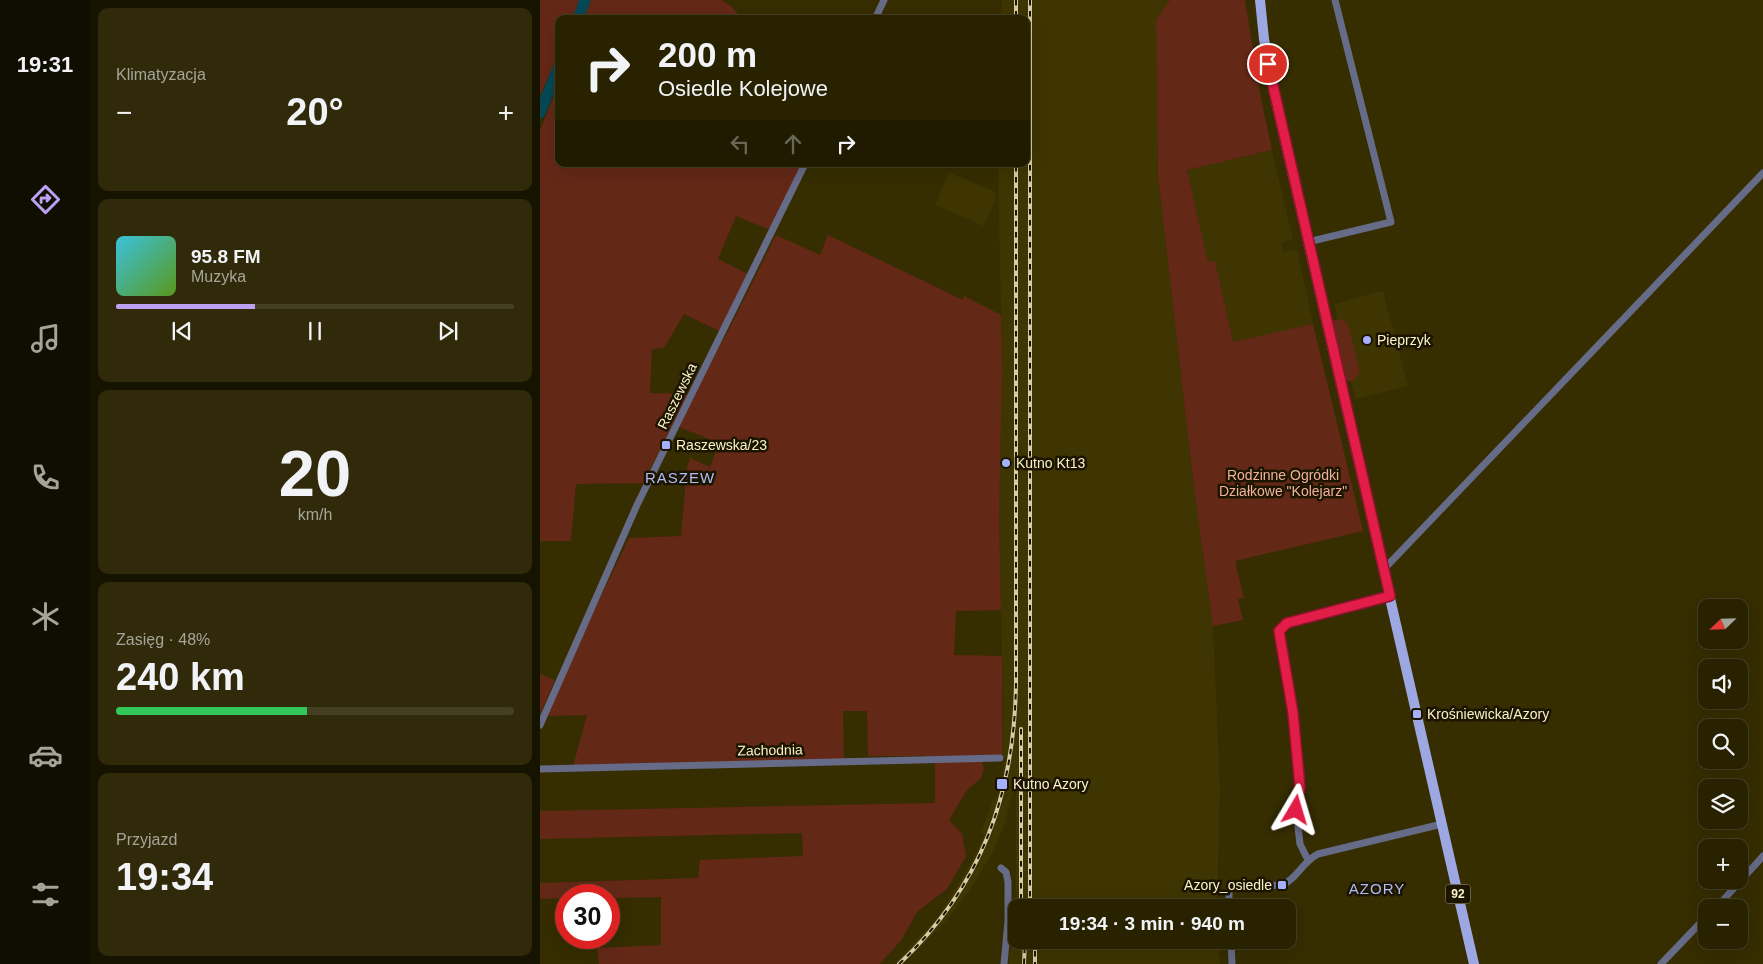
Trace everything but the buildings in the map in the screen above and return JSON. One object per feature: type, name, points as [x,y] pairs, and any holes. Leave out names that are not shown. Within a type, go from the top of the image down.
[{"type":"main road","name":"92","points":[[1260,0],[1268,64],[1474,964]]},
{"type":"street","points":[[877,15],[884,0]]},
{"type":"street","points":[[1308,242],[1391,222],[1335,0]]},
{"type":"street","name":"Raszewska","points":[[540,725],[637,505],[804,167]]},
{"type":"street","points":[[1384,570],[1763,173]]},
{"type":"street","points":[[1308,860],[1300,844],[1296,810],[1300,787],[1293,713],[1279,631],[1287,623],[1390,596]]},
{"type":"street","name":"Zachodnia","points":[[540,769],[1000,758]]},
{"type":"street","points":[[1228,899],[1231,889],[1237,886],[1282,885],[1292,879],[1308,860],[1328,850],[1442,824]]},
{"type":"street","points":[[1724,899],[1763,856]]},
{"type":"street","points":[[1000,868],[1006,872],[1008,882],[1008,921],[1004,964]]},
{"type":"street","points":[[1661,964],[1698,925]]},
{"type":"street","points":[[1231,949],[1232,964]]},
{"type":"shaded area","points":[[1002,0],[1170,0],[1156,20],[1158,175],[1195,496],[1213,626],[1220,787],[1217,899],[1012,899],[1016,897],[1016,792],[1013,792],[1005,823],[994,850],[972,887],[947,920],[915,953],[903,964],[894,964],[940,914],[968,868],[985,834],[981,833],[993,799],[996,799],[1006,757],[1002,756],[999,395],[1002,371],[998,167],[1030,167],[1030,15],[1001,15]]},
{"type":"shaded area","points":[[1272,150],[1293,240],[1281,243],[1283,252],[1297,249],[1313,324],[1233,343],[1215,261],[1208,262],[1187,170]]},
{"type":"shaded area","points":[[949,172],[995,192],[995,201],[984,226],[935,205]]},
{"type":"shaded area","points":[[1383,291],[1408,386],[1355,399],[1334,304]]},
{"type":"shaded area","points":[[1011,949],[1218,949],[1220,964],[1009,964],[1009,954]]},
{"type":"green space","points":[[540,0],[581,0],[575,15],[555,15],[555,61],[540,96]]},
{"type":"green space","points":[[591,0],[721,0],[731,6],[739,15],[585,15]]},
{"type":"green space","name":"Rodzinne Ogródki Działkowe \"Kolejarz\"","points":[[1170,0],[1245,0],[1261,99],[1272,150],[1187,170],[1208,262],[1215,261],[1233,342],[1313,324],[1363,531],[1235,561],[1244,598],[1238,599],[1243,620],[1213,626],[1195,496],[1158,176],[1156,20]]},
{"type":"green space","points":[[555,93],[555,167],[801,167],[771,230],[736,216],[718,259],[748,274],[719,331],[684,314],[664,348],[652,349],[650,393],[688,394],[643,483],[576,484],[571,541],[540,541],[540,130]]},
{"type":"green space","points":[[776,235],[820,255],[828,235],[963,300],[964,296],[1001,315],[1002,371],[999,512],[1001,610],[956,611],[954,655],[1002,656],[1002,756],[868,756],[867,711],[843,711],[844,760],[573,766],[587,715],[548,716],[564,673],[629,538],[681,536],[687,468],[690,458],[710,467],[719,443],[679,427],[694,393],[729,329]]},
{"type":"green space","points":[[1338,319],[1348,324],[1360,372],[1353,381],[1348,381],[1345,378],[1332,321]]},
{"type":"green space","points":[[540,674],[555,680],[540,714]]},
{"type":"green space","points":[[972,760],[982,762],[984,769],[980,779],[967,790],[949,820],[962,834],[966,856],[947,889],[917,912],[902,939],[880,964],[599,964],[597,949],[661,945],[661,897],[620,898],[620,884],[555,884],[555,898],[540,899],[540,883],[698,878],[700,860],[803,856],[802,833],[540,839],[540,811],[935,803],[935,762]]},
{"type":"waterway","points":[[579,15],[585,0]]},
{"type":"waterway","points":[[540,113],[555,76]]},
{"type":"railway","points":[[1016,0],[1016,15]]},
{"type":"railway","points":[[1030,0],[1030,899]]},
{"type":"railway","points":[[899,964],[952,903],[972,871],[988,837],[1000,801],[1014,725],[1016,685],[1016,167]]},
{"type":"railway","points":[[1021,729],[1021,899]]},
{"type":"railway","points":[[1024,964],[1025,949]]},
{"type":"railway","points":[[1035,949],[1035,964]]},
{"type":"place","name":"Pieprzyk","points":[[1367,340]]},
{"type":"place","name":"Raszewska/23","points":[[666,445]]},
{"type":"place","name":"Kutno Kt13","points":[[1006,463]]},
{"type":"place","name":"Krośniewicka/Azory","points":[[1417,714]]},
{"type":"place","name":"Kutno Azory","points":[[1002,784]]},
{"type":"place","name":"Azory_osiedle","points":[[1282,885]]},
{"type":"district","name":"RASZEW","points":[[680,477]]},
{"type":"district","name":"AZORY","points":[[1377,888]]},
{"type":"route","points":[[1268,64],[1390,596],[1287,623],[1279,631],[1293,713],[1300,787],[1296,810]]}]
